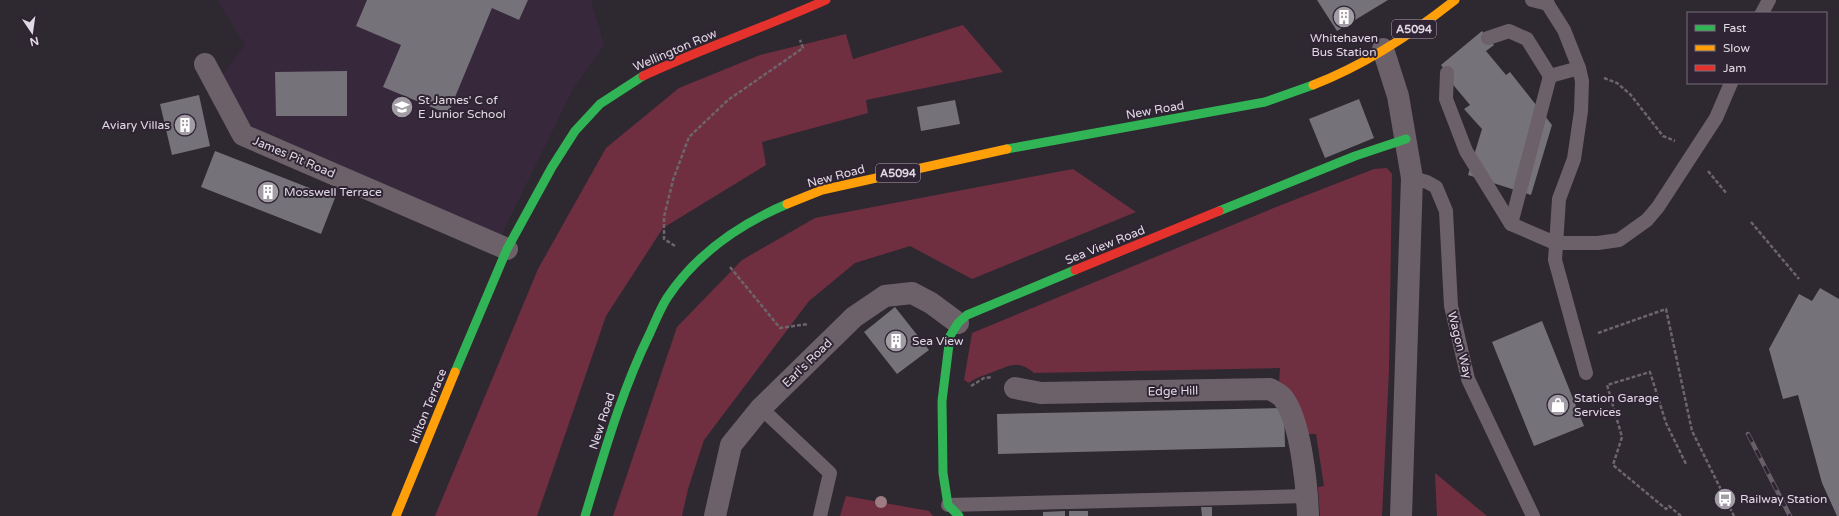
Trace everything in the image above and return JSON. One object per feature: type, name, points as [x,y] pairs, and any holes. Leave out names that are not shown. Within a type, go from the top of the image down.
[{"type":"street","name":"Wellington Row","points":[[482,305],[507,249],[552,167],[575,130],[600,104],[640,77],[677,60],[792,15],[826,0]]},
{"type":"street","name":"A5094","points":[[1383,49],[1435,16],[1455,0]]},
{"type":"street","points":[[1383,49],[1398,96],[1412,178],[1401,516]]},
{"type":"street","name":"New Road","points":[[585,516],[622,396],[643,347],[667,298],[699,259],[727,236],[763,214],[822,190],[989,152],[1265,102],[1301,90],[1350,69],[1383,49]]},
{"type":"street","name":"James Pit Road","points":[[205,64],[243,135],[507,249]]},
{"type":"street","name":"Sea View Road","points":[[948,505],[943,472],[942,401],[950,336],[958,323],[967,315],[1355,156],[1406,140]]},
{"type":"street","name":"Earl's Road","points":[[716,516],[731,444],[762,408],[854,317],[885,296],[912,294],[931,303],[958,323]]},
{"type":"street","name":"Hilton Terrace","points":[[396,516],[482,305]]},
{"type":"street","name":"Edge Hill","points":[[1015,388],[1041,393],[1270,390],[1282,397],[1289,407],[1300,441],[1307,506]]},
{"type":"street","points":[[948,505],[958,516]]},
{"type":"lane","points":[[1532,0],[1547,2],[1564,30],[1580,74],[1581,111],[1574,159],[1559,199],[1555,260],[1586,373]]},
{"type":"lane","points":[[1763,12],[1769,0]]},
{"type":"lane","points":[[1488,38],[1509,30],[1527,39],[1550,76],[1511,224]]},
{"type":"lane","points":[[1446,73],[1446,99],[1466,151],[1511,224],[1555,243],[1598,243],[1619,240],[1647,220],[1658,207],[1716,118],[1731,84]]},
{"type":"lane","points":[[1550,76],[1580,74]]},
{"type":"lane","name":"Wagon Way","points":[[1412,178],[1427,182],[1436,187],[1446,211],[1451,306],[1468,379],[1533,516]]},
{"type":"lane","points":[[762,408],[830,473],[820,516]]},
{"type":"lane","points":[[948,505],[1307,506]]},
{"type":"path","points":[[792,15],[803,48],[728,100],[689,137],[673,180],[664,217],[664,240],[699,259],[726,262],[780,328],[810,324]]},
{"type":"path","points":[[1580,74],[1603,77],[1617,83],[1630,94],[1663,136],[1677,142]]},
{"type":"path","points":[[1707,170],[1727,194]]},
{"type":"path","points":[[1751,222],[1799,279]]},
{"type":"path","points":[[1594,335],[1666,309],[1692,431],[1734,516]]},
{"type":"path","points":[[1681,516],[1669,506],[1666,509],[1613,466],[1622,437],[1607,385],[1650,372],[1666,423],[1686,464]]},
{"type":"path","points":[[968,388],[978,382]]},
{"type":"shaded area","name":"St James' C of E Junior School","points":[[217,0],[591,0],[604,45],[574,87],[500,238],[252,127],[221,76],[245,45]]},
{"type":"shaded area","points":[[963,25],[1003,72],[866,100],[868,113],[762,142],[766,165],[663,228],[606,316],[537,516],[435,516],[538,269],[606,148],[679,88],[760,55],[846,34],[853,59]]},
{"type":"shaded area","points":[[1387,168],[1392,174],[1389,370],[1382,516],[1320,516],[1318,487],[1324,486],[1316,434],[1308,434],[1279,383],[1280,368],[1034,373],[1023,366],[1014,365],[981,376],[969,383],[964,380],[972,333],[1276,207],[1374,169]]},
{"type":"shaded area","points":[[1073,169],[1136,212],[972,279],[910,246],[855,263],[809,301],[704,440],[688,489],[682,516],[613,516],[677,327],[742,260],[815,218]]},
{"type":"shaded area","points":[[1435,473],[1487,516],[1437,516]]},
{"type":"shaded area","points":[[846,496],[929,511],[933,516],[840,516]]},
{"type":"building","points":[[367,0],[528,0],[519,20],[492,8],[448,114],[383,87],[401,45],[356,26]]},
{"type":"building","name":"Whitehaven Bus Station","points":[[1317,0],[1388,0],[1337,31]]},
{"type":"building","points":[[1482,31],[1494,45],[1486,51],[1506,75],[1510,72],[1552,125],[1531,195],[1468,175],[1482,129],[1464,109],[1470,105],[1450,81],[1452,79],[1441,65]]},
{"type":"building","points":[[347,71],[347,116],[276,116],[275,72]]},
{"type":"building","name":"Aviary Villas","points":[[199,95],[210,146],[172,155],[160,104]]},
{"type":"building","points":[[1359,99],[1374,138],[1325,158],[1309,119]]},
{"type":"building","points":[[955,100],[960,124],[921,131],[917,107]]},
{"type":"building","name":"Mosswell Terrace","points":[[215,151],[335,198],[321,234],[201,187]]},
{"type":"building","points":[[1820,288],[1839,299],[1839,516],[1837,516],[1822,483],[1798,395],[1783,399],[1769,349],[1799,294],[1812,301]]},
{"type":"building","name":"Sea View","points":[[895,307],[929,350],[897,374],[864,332]]},
{"type":"building","points":[[1542,321],[1584,426],[1534,446],[1492,342]]},
{"type":"building","points":[[1284,408],[1285,447],[998,454],[997,414]]},
{"type":"building","points":[[1201,507],[1212,507],[1212,516],[1202,516]]},
{"type":"building","points":[[1065,511],[1065,516],[1043,516],[1043,512]]},
{"type":"building","points":[[1069,511],[1088,511],[1088,516],[1069,516]]},
{"type":"railway","points":[[1748,434],[1790,516]]},
{"type":"traffic: fast","points":[[455,372],[507,249],[552,167],[575,131],[600,104],[643,76]]},
{"type":"traffic: fast","points":[[1007,149],[1265,102],[1313,85]]},
{"type":"traffic: fast","points":[[1219,211],[1355,156],[1406,139]]},
{"type":"traffic: fast","points":[[585,516],[606,446],[630,378],[667,298],[691,268],[720,242],[752,221],[787,204]]},
{"type":"traffic: fast","points":[[959,516],[948,505],[943,473],[942,401],[950,336],[958,323],[967,315],[1075,270]]},
{"type":"traffic: slow","points":[[1313,85],[1351,68],[1387,48],[1405,37],[1455,0]]},
{"type":"traffic: slow","points":[[787,204],[822,190],[1007,149]]},
{"type":"traffic: slow","points":[[396,516],[455,372]]},
{"type":"traffic: jam","points":[[643,76],[688,56],[826,0]]},
{"type":"traffic: jam","points":[[1075,270],[1219,211]]},
{"type":"place","name":"Whitehaven Bus Station","points":[[1344,17]]},
{"type":"place","name":"St James' C of E Junior School","points":[[402,107]]},
{"type":"place","name":"Aviary Villas","points":[[185,125]]},
{"type":"place","name":"Mosswell Terrace","points":[[268,192]]},
{"type":"place","name":"Sea View","points":[[896,341]]},
{"type":"place","name":"Station Garage Services","points":[[1558,405]]},
{"type":"place","name":"Railway Station","points":[[1725,499]]}]
